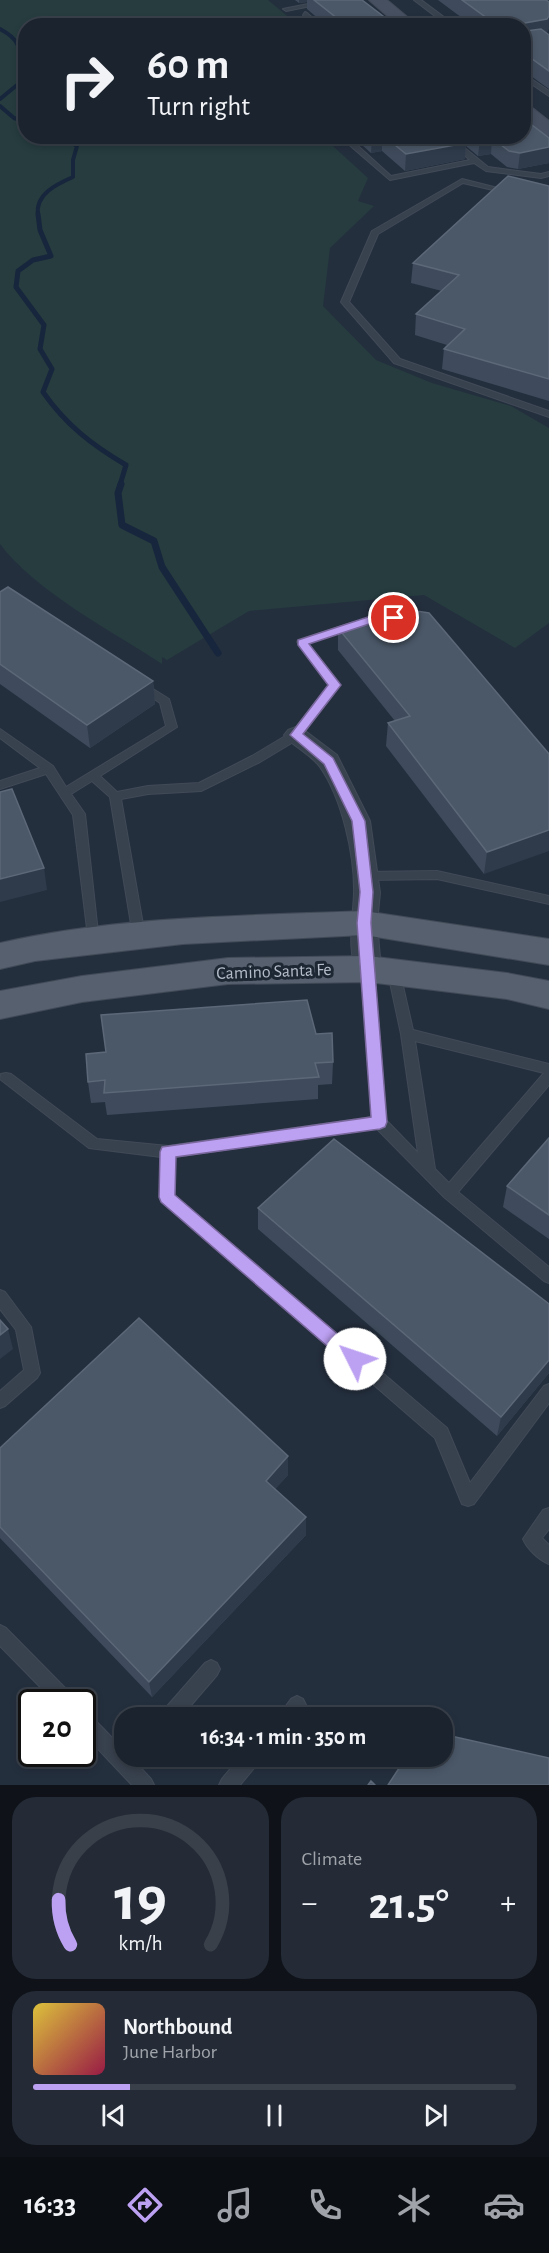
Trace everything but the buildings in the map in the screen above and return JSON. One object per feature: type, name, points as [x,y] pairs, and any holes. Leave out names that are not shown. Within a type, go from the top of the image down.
[{"type":"main road","points":[[0,956],[35,948],[183,931],[364,923],[549,952]]},
{"type":"main road","name":"Camino Santa Fe","points":[[0,1005],[82,989],[228,971],[381,971],[507,986],[549,995]]},
{"type":"street","points":[[377,0],[401,18]]},
{"type":"street","points":[[296,735],[329,761],[358,821],[367,892],[364,923],[381,971]]},
{"type":"lane","points":[[286,9],[338,0]]},
{"type":"lane","points":[[417,0],[442,18]]},
{"type":"lane","points":[[305,14],[309,18]]},
{"type":"lane","points":[[531,81],[549,94]]},
{"type":"lane","points":[[351,144],[390,177],[475,161]]},
{"type":"lane","points":[[455,144],[486,169],[541,176],[549,174]]},
{"type":"lane","points":[[516,194],[462,181],[375,233],[345,303],[397,361],[549,414]]},
{"type":"lane","points":[[115,796],[148,790],[201,787],[256,759],[296,735],[334,685],[302,642],[367,621]]},
{"type":"lane","points":[[64,793],[172,727],[165,701],[136,682]]},
{"type":"lane","points":[[0,733],[49,769],[79,813],[93,942]]},
{"type":"lane","points":[[0,785],[49,769]]},
{"type":"lane","points":[[92,775],[115,796],[139,936]]},
{"type":"lane","points":[[365,876],[437,875],[549,900]]},
{"type":"lane","points":[[381,971],[407,1034],[428,1172]]},
{"type":"lane","points":[[381,971],[380,1122],[449,1193],[549,1276]]},
{"type":"lane","points":[[407,1034],[549,1069]]},
{"type":"lane","points":[[449,1193],[549,1076]]},
{"type":"lane","points":[[6,1078],[94,1144],[168,1152],[380,1122]]},
{"type":"lane","points":[[168,1152],[167,1197],[441,1433],[468,1498],[549,1391]]},
{"type":"lane","points":[[0,1297],[23,1327],[32,1373],[0,1401]]},
{"type":"lane","points":[[549,1516],[531,1539],[549,1556]]},
{"type":"lane","points":[[0,1634],[54,1689]]},
{"type":"lane","points":[[178,1707],[212,1669]]},
{"type":"lane","points":[[96,1731],[114,1747]]},
{"type":"lane","points":[[133,1767],[145,1785]]},
{"type":"lane","points":[[228,1785],[244,1767]]},
{"type":"green space","points":[[0,0],[268,0],[290,18],[18,18],[18,144],[331,144],[368,178],[358,201],[374,206],[330,248],[323,306],[376,360],[432,383],[511,406],[549,428],[549,623],[515,648],[424,595],[249,611],[167,660],[162,657],[162,664],[54,594],[15,562],[0,544]]},
{"type":"waterway","points":[[0,29],[9,34],[18,45]]},
{"type":"waterway","points":[[0,99],[18,84]]},
{"type":"waterway","points":[[0,106],[18,119]]},
{"type":"waterway","points":[[38,214],[40,201],[48,191],[73,177],[73,160],[77,146],[74,144]]},
{"type":"waterway","points":[[38,214],[40,230],[51,256],[33,260],[18,271],[16,287],[44,325],[40,349],[52,369],[43,392],[61,415],[80,433],[126,465],[120,485]]},
{"type":"waterway","points":[[121,484],[118,493],[122,525],[154,541],[162,567],[218,653]]},
{"type":"route","points":[[355,1359],[167,1197],[168,1152],[380,1122],[364,923],[367,892],[358,821],[329,761],[296,735],[334,685],[302,642],[377,617],[394,618]]}]
